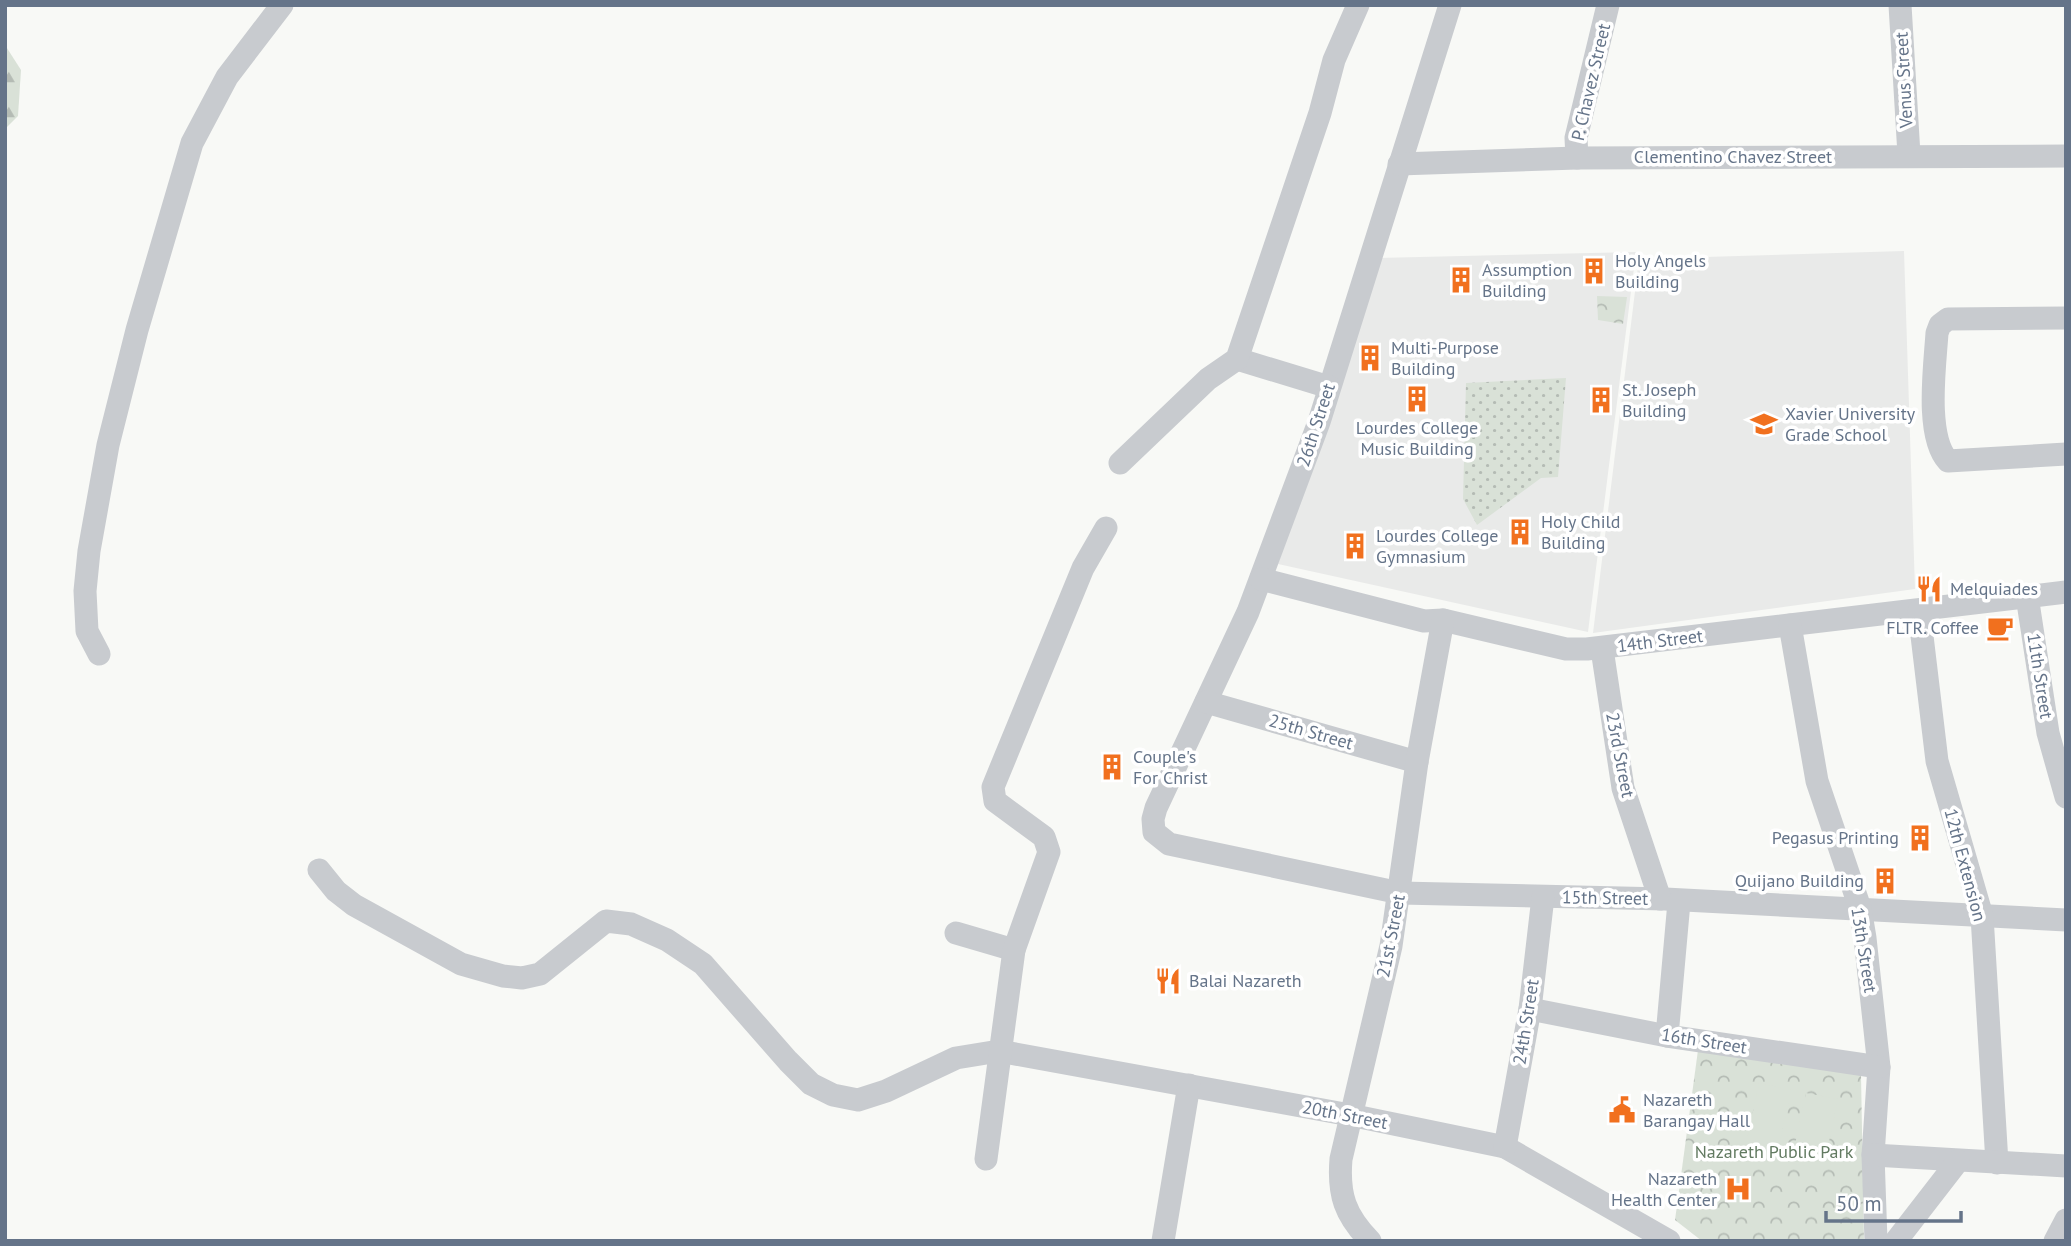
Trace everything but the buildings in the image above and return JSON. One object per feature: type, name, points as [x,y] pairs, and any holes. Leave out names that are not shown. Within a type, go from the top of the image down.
[{"type":"street","points":[[99,654],[87,631],[85,591],[89,551],[107,445],[137,330],[192,142],[227,77],[282,5]]},
{"type":"street","points":[[1120,463],[1208,379],[1237,359],[1316,125],[1334,60],[1358,5]]},
{"type":"street","name":"26th Street","points":[[1154,832],[1156,808],[1261,579],[1329,387],[1450,5]]},
{"type":"street","name":"P. Chavez Street","points":[[1577,158],[1576,138],[1608,5]]},
{"type":"street","name":"Venus Street","points":[[1900,5],[1909,155]]},
{"type":"street","name":"Clementino Chavez Street","points":[[1399,164],[1577,158],[2066,156]]},
{"type":"street","points":[[2066,318],[1948,319],[1940,325],[1937,333],[1934,382],[1937,444],[1948,461],[2066,454]]},
{"type":"street","points":[[1237,359],[1329,387]]},
{"type":"street","points":[[986,1159],[1014,950],[1049,860],[1044,837],[995,801],[993,787],[1083,568],[1106,528]]},
{"type":"street","name":"14th Street","points":[[1261,579],[1424,621],[1443,620],[1566,649],[1602,649],[2066,592]]},
{"type":"street","name":"11th Street","points":[[2028,596],[2048,733],[2066,797]]},
{"type":"street","name":"12th Extension","points":[[1919,611],[1937,761],[1982,916],[1997,1163]]},
{"type":"street","name":"21st Street","points":[[1370,1241],[1353,1223],[1341,1196],[1341,1159],[1391,946],[1417,762],[1443,620]]},
{"type":"street","name":"13th Street","points":[[1790,625],[1817,781],[1860,908],[1879,1067],[1873,1155],[1876,1241]]},
{"type":"street","name":"23rd Street","points":[[1602,649],[1623,788],[1670,901]]},
{"type":"street","name":"25th Street","points":[[1206,702],[1417,762]]},
{"type":"street","name":"15th Street","points":[[1154,832],[1169,845],[1400,893],[1860,908],[2066,919]]},
{"type":"street","name":"20th Street","points":[[319,870],[337,891],[354,905],[461,964],[503,976],[522,978],[540,974],[606,921],[631,924],[667,940],[704,964],[788,1061],[811,1084],[833,1095],[858,1100],[886,1091],[956,1058],[999,1051],[1350,1115],[1505,1147],[1663,1239]]},
{"type":"street","name":"24th Street","points":[[1505,1147],[1530,1009],[1543,897]]},
{"type":"street","points":[[1667,1037],[1670,901]]},
{"type":"street","points":[[956,933],[1014,950]]},
{"type":"street","name":"16th Street","points":[[1530,1009],[1667,1037],[1879,1067]]},
{"type":"street","points":[[1163,1241],[1189,1085]]},
{"type":"street","points":[[1873,1155],[2066,1166]]},
{"type":"street","points":[[1896,1241],[1958,1161]]},
{"type":"street","points":[[2055,1241],[2066,1220]]},
{"type":"shaded area","name":"Xavier University Grade School","points":[[1904,251],[1915,589],[1593,633],[1639,259]]},
{"type":"shaded area","points":[[1636,252],[1588,632],[1278,564],[1377,258]]},
{"type":"green space","points":[[5,45],[21,70],[18,116],[5,129]]},
{"type":"green space","points":[[1597,296],[1627,297],[1623,324],[1598,320]]},
{"type":"green space","points":[[1566,378],[1558,477],[1541,478],[1477,525],[1463,499],[1466,383]]},
{"type":"green space","name":"Nazareth Public Park","points":[[1698,1050],[1861,1075],[1864,1241],[1702,1241],[1675,1220]]},
{"type":"green space","points":[[1759,1083],[1791,1090],[1776,1160],[1744,1154]]},
{"type":"green space","points":[[1806,1093],[1838,1099],[1823,1170],[1791,1163]]},
{"type":"place","name":"Holy Angels Building","points":[[1594,271]]},
{"type":"place","name":"Assumption Building","points":[[1461,280]]},
{"type":"place","name":"Multi-Purpose Building","points":[[1370,358]]},
{"type":"place","name":"Lourdes College Music Building","points":[[1417,399]]},
{"type":"place","name":"St. Joseph Building","points":[[1601,400]]},
{"type":"place","name":"Xavier University Grade School","points":[[1764,424]]},
{"type":"place","name":"Holy Child Building","points":[[1520,532]]},
{"type":"place","name":"Lourdes College Gymnasium","points":[[1355,546]]},
{"type":"place","name":"Melquiades","points":[[1929,589]]},
{"type":"place","name":"FLTR. Coffee","points":[[2000,628]]},
{"type":"place","name":"Couple's For Christ","points":[[1112,767]]},
{"type":"place","name":"Pegasus Printing","points":[[1920,838]]},
{"type":"place","name":"Quijano Building","points":[[1885,881]]},
{"type":"place","name":"Balai Nazareth","points":[[1168,981]]},
{"type":"place","name":"Nazareth Barangay Hall","points":[[1622,1110]]},
{"type":"place","name":"Nazareth Health Center","points":[[1738,1189]]}]
